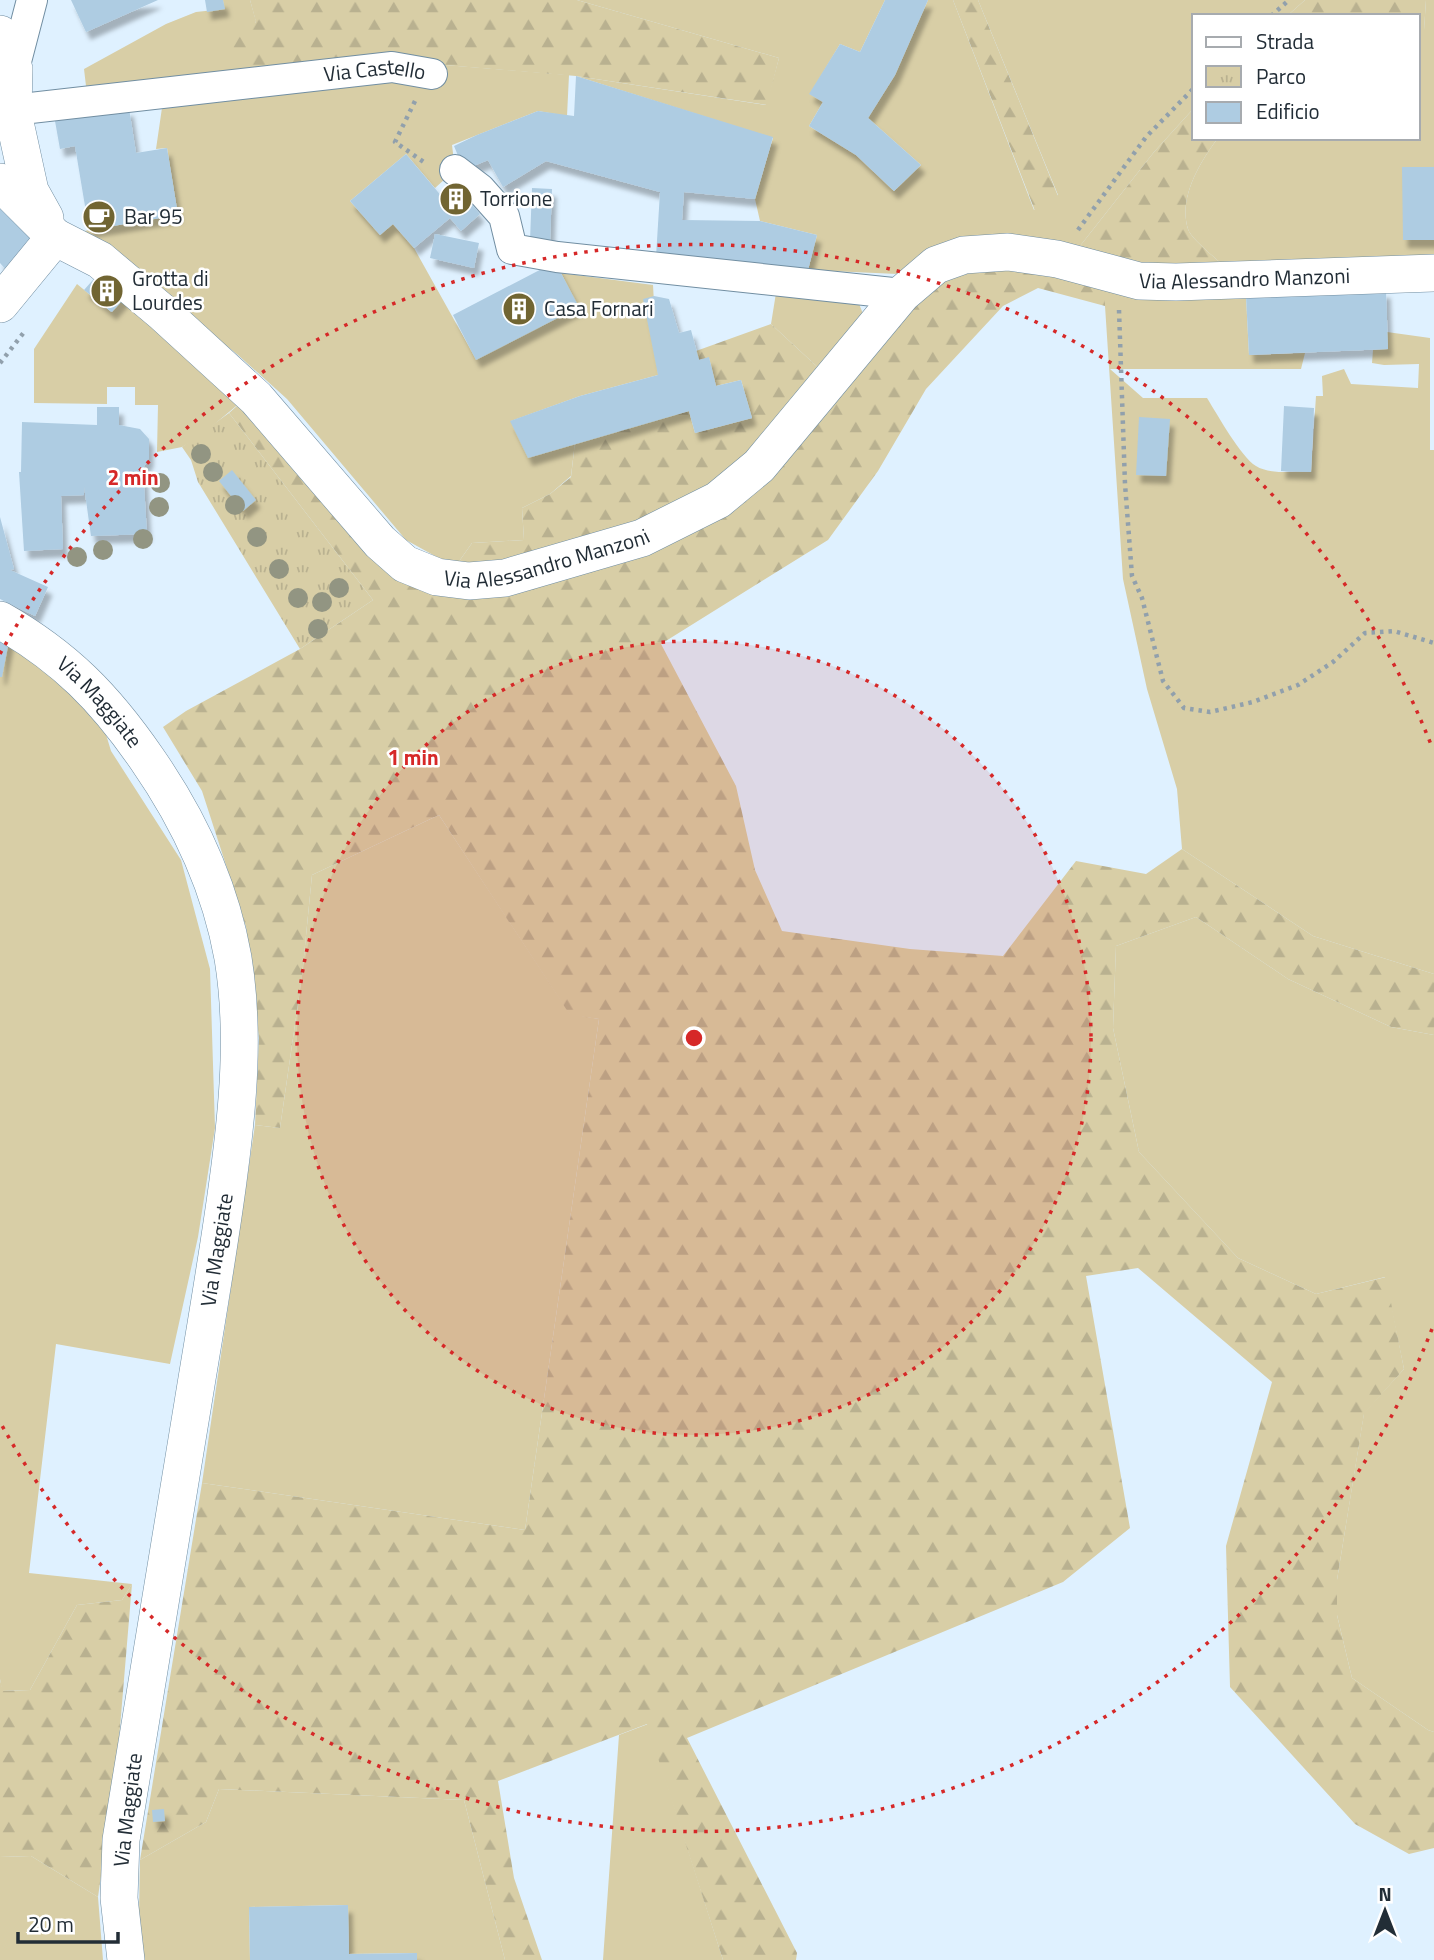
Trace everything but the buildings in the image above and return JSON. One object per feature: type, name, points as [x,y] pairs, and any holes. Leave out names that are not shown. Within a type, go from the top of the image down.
[{"type":"street","points":[[9,110],[32,0]]},
{"type":"street","points":[[0,34],[9,110],[30,191],[55,237],[0,304]]},
{"type":"street","name":"Via Castello","points":[[9,110],[392,67],[432,74]]},
{"type":"street","points":[[455,170],[480,189],[504,216],[512,249],[557,257],[902,294]]},
{"type":"street","name":"Via Alessandro Manzoni","points":[[0,182],[55,237],[100,260],[256,398],[380,542],[405,564],[437,577],[469,581],[505,578],[642,538],[718,500],[759,466],[902,294],[936,265],[964,255],[1009,252],[1057,259],[1139,281],[1434,273]]},
{"type":"street","name":"Via Maggiate","points":[[0,620],[65,663],[108,706],[173,797],[199,849],[219,902],[232,957],[239,1018],[239,1076],[221,1232],[121,1840],[119,1898],[126,1960]]},
{"type":"path","points":[[1273,14],[1289,0]]},
{"type":"path","name":"Via Castello","points":[[432,74],[408,111],[395,142],[432,168],[455,170]]},
{"type":"path","points":[[1057,259],[1146,137],[1192,90]]},
{"type":"path","points":[[1117,275],[1125,484],[1132,576],[1142,598],[1163,681],[1184,708],[1210,712],[1253,702],[1298,685],[1333,662],[1365,633],[1394,631],[1434,643]]},
{"type":"path","points":[[0,363],[30,326]]},
{"type":"green space","points":[[223,0],[250,0],[256,21],[238,77],[86,86],[84,69],[166,24],[196,12],[224,9]]},
{"type":"green space","points":[[250,0],[577,0],[779,58],[767,105],[576,76],[408,62],[238,77],[224,47],[256,22]]},
{"type":"green space","points":[[577,0],[885,0],[860,52],[840,44],[810,94],[823,102],[809,126],[856,155],[894,191],[921,165],[868,118],[895,75],[928,0],[953,0],[1034,210],[1058,195],[978,0],[1305,0],[1289,14],[1192,14],[1192,110],[1154,152],[1080,246],[898,274],[808,270],[817,235],[760,221],[755,199],[773,138],[576,76],[766,105],[779,58]]},
{"type":"green space","points":[[953,0],[978,0],[1058,196],[1035,211]]},
{"type":"green space","points":[[1305,0],[1426,0],[1424,31],[1420,31],[1420,14],[1289,14]]},
{"type":"green space","points":[[1426,0],[1434,0],[1434,262],[1226,268],[1194,238],[1188,229],[1186,217],[1188,193],[1204,158],[1217,140],[1420,140],[1420,31],[1424,30]]},
{"type":"green space","points":[[408,62],[569,75],[567,116],[538,111],[452,145],[455,170],[435,188],[406,154],[350,201],[380,235],[393,224],[414,248],[476,359],[578,307],[561,273],[653,285],[658,375],[580,396],[511,421],[575,442],[571,476],[550,494],[522,508],[524,540],[472,543],[455,567],[406,540],[287,399],[238,355],[78,232],[178,215],[167,148],[156,149],[163,101]]},
{"type":"green space","points":[[1192,110],[1192,140],[1217,140],[1192,181],[1186,217],[1190,233],[1226,268],[1140,269],[1080,246],[1154,152]]},
{"type":"green space","points":[[1010,263],[1105,289],[1105,306],[1038,288],[1003,306],[926,389],[878,471],[828,540],[661,644],[736,786],[755,870],[782,931],[910,949],[1003,956],[1076,861],[1146,874],[1182,849],[1313,936],[1434,974],[1434,1035],[1391,1027],[1288,979],[1196,917],[1116,946],[1113,1028],[1139,1152],[1238,1258],[1316,1294],[1386,1277],[1404,1369],[1364,1414],[1337,1580],[1337,1615],[1352,1678],[1434,1732],[1434,1848],[1409,1854],[1355,1824],[1230,1687],[1226,1546],[1272,1382],[1138,1268],[1086,1276],[1130,1528],[1063,1582],[687,1738],[797,1953],[796,1960],[723,1960],[647,1724],[498,1781],[514,1878],[542,1960],[505,1960],[464,1800],[219,1789],[206,1822],[140,1860],[202,1483],[525,1530],[599,1019],[570,1015],[439,815],[312,875],[302,976],[280,1128],[255,1125],[259,1038],[246,927],[202,791],[163,727],[186,711],[300,649],[373,600],[229,413],[247,397],[424,583],[647,543],[849,369],[947,273]]},
{"type":"green space","points":[[77,284],[111,312],[129,293],[247,397],[199,437],[182,447],[157,452],[158,405],[135,405],[135,387],[107,387],[107,404],[34,403],[34,349]]},
{"type":"green space","points":[[1105,289],[1246,296],[1249,355],[1305,353],[1301,369],[1110,369],[1143,398],[1207,398],[1243,454],[1256,466],[1268,471],[1311,472],[1316,396],[1323,396],[1322,376],[1344,369],[1351,384],[1418,388],[1419,364],[1372,363],[1373,350],[1388,349],[1387,332],[1430,338],[1430,450],[1434,450],[1434,974],[1313,936],[1182,849],[1177,789],[1147,689],[1123,579]]},
{"type":"green space","points":[[776,293],[858,301],[863,314],[824,373],[771,324]]},
{"type":"green space","points":[[771,324],[824,373],[716,491],[536,562],[455,567],[472,543],[524,540],[522,508],[550,494],[571,477],[575,442],[689,411],[695,433],[752,418],[741,380],[716,386],[709,358],[699,360],[696,351]]},
{"type":"green space","points":[[229,413],[373,600],[300,649],[198,482],[191,460],[182,447]]},
{"type":"green space","points":[[0,632],[102,721],[111,751],[181,860],[210,969],[215,1128],[198,1237],[170,1364],[56,1344],[29,1573],[132,1584],[122,1600],[77,1605],[30,1690],[2,1691],[0,1679]]},
{"type":"green space","points":[[439,815],[570,1014],[599,1019],[525,1530],[202,1483],[255,1125],[280,1128],[302,976],[312,875]]},
{"type":"green space","points":[[1196,917],[1288,979],[1391,1027],[1434,1035],[1434,1732],[1352,1678],[1337,1615],[1337,1580],[1364,1413],[1404,1369],[1385,1277],[1316,1294],[1238,1258],[1139,1152],[1113,1028],[1116,946]]},
{"type":"green space","points":[[132,1584],[117,1763],[98,1897],[31,1856],[0,1857],[0,1680],[3,1691],[30,1690],[77,1605],[122,1600]]},
{"type":"green space","points":[[648,1724],[723,1960],[603,1960],[619,1735]]},
{"type":"green space","points":[[219,1789],[464,1800],[505,1960],[417,1960],[416,1953],[349,1954],[348,1905],[249,1907],[250,1960],[143,1960],[139,1914],[140,1860],[206,1822]]},
{"type":"green space","points":[[31,1856],[98,1897],[103,1960],[0,1960],[0,1857]]},
{"type":"place","name":"Torrione","points":[[456,199]]},
{"type":"place","name":"Bar 95","points":[[99,217]]},
{"type":"place","name":"Grotta di Lourdes","points":[[107,291]]},
{"type":"place","name":"Casa Fornari","points":[[519,309]]}]
